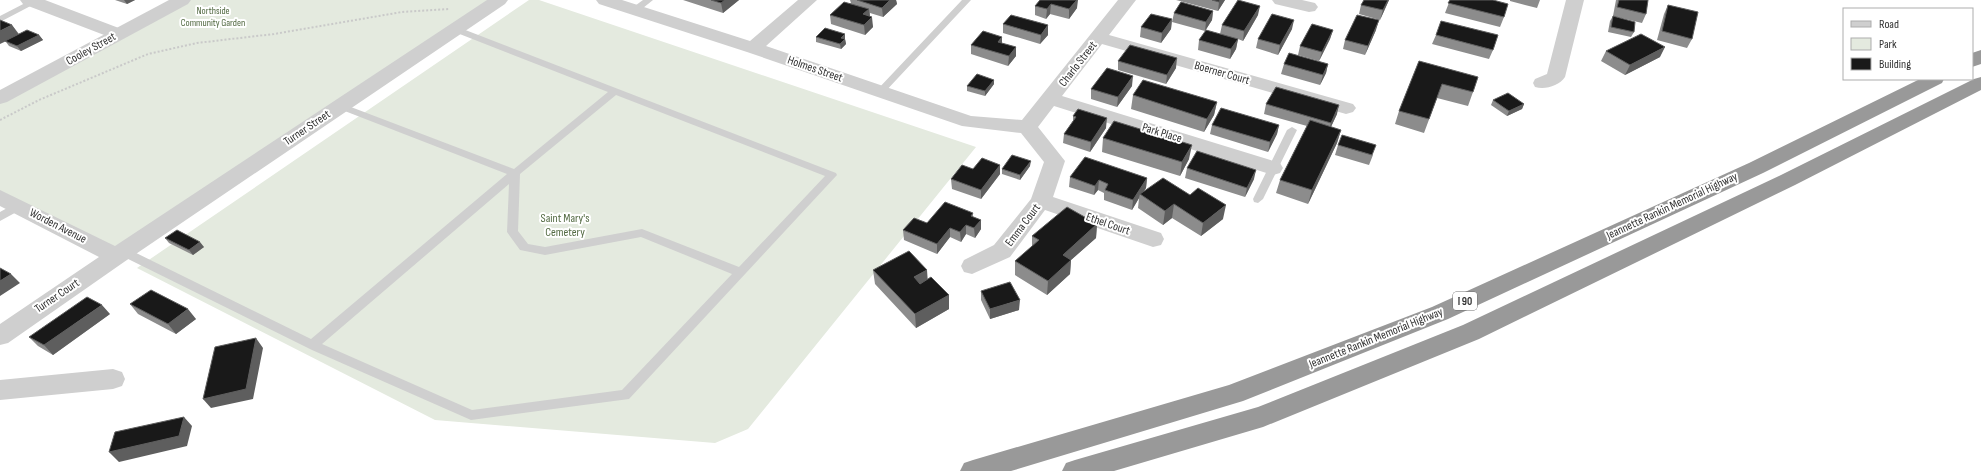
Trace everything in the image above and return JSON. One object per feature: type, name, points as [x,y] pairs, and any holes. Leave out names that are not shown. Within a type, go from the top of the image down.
[{"type":"highway","name":"Jeannette Rankin Memorial Highway","points":[[973,471],[1234,394],[1440,313],[1756,168],[1934,80]]},
{"type":"highway","name":"I 90","points":[[1075,471],[1263,416],[1471,332],[1788,180],[1981,83]]},
{"type":"street","name":"Cooley Street","points":[[0,98],[182,0]]},
{"type":"street","name":"Turner Street","points":[[119,254],[498,0]]},
{"type":"street","name":"Holmes Street","points":[[605,0],[642,5],[753,48],[970,122],[1027,127]]},
{"type":"street","points":[[753,48],[808,0]]},
{"type":"street","name":"Charlo Street","points":[[1027,127],[1051,99],[1127,0]]},
{"type":"street","points":[[1281,0],[1309,7]]},
{"type":"street","points":[[1542,83],[1556,77],[1575,0]]},
{"type":"street","points":[[34,1],[118,34]]},
{"type":"street","name":"Boerner Court","points":[[1098,38],[1346,108]]},
{"type":"street","name":"Park Place","points":[[1051,99],[1273,168]]},
{"type":"street","name":"Emma Court","points":[[972,266],[1002,251],[1041,201],[1055,161],[1027,127]]},
{"type":"street","name":"Worden Avenue","points":[[9,201],[119,254]]},
{"type":"street","name":"Ethel Court","points":[[1041,201],[1153,239]]},
{"type":"street","name":"Turner Court","points":[[0,336],[119,254]]},
{"type":"street","points":[[0,390],[113,379]]},
{"type":"lane","points":[[880,92],[967,0]]},
{"type":"lane","points":[[0,19],[34,1]]},
{"type":"lane","points":[[119,254],[313,345],[471,415],[625,395],[832,175],[455,29]]},
{"type":"lane","points":[[313,345],[515,173],[615,91]]},
{"type":"lane","points":[[340,106],[515,173]]},
{"type":"lane","points":[[1258,199],[1292,130]]},
{"type":"lane","points":[[515,173],[512,232],[524,248],[545,251],[642,233],[740,272]]},
{"type":"lane","points":[[0,217],[9,201]]},
{"type":"path","points":[[0,120],[39,100],[148,54],[197,43],[274,34],[402,12],[449,9]]},
{"type":"green space","name":"Northside Community Garden","points":[[182,0],[499,0],[116,256],[0,197],[0,98]]},
{"type":"green space","name":"Saint Mary's Cemetery","points":[[529,0],[539,0],[976,147],[748,429],[715,443],[435,420],[137,268]]},
{"type":"building","points":[[711,0],[725,0],[721,3]]},
{"type":"building","points":[[857,0],[890,0],[882,8]]},
{"type":"building","points":[[1040,0],[1077,0],[1069,9],[1051,4],[1047,9],[1035,6]]},
{"type":"building","points":[[1238,0],[1260,6],[1244,31],[1222,25]]},
{"type":"building","points":[[1364,0],[1388,0],[1383,10],[1361,5]]},
{"type":"building","points":[[1450,0],[1493,0],[1508,4],[1504,17],[1448,3]]},
{"type":"building","points":[[1619,0],[1648,0],[1646,14],[1617,7]]},
{"type":"building","points":[[844,2],[869,9],[863,14],[872,17],[864,25],[830,15]]},
{"type":"building","points":[[1181,2],[1213,11],[1206,22],[1174,13]]},
{"type":"building","points":[[1668,5],[1698,12],[1692,39],[1662,31]]},
{"type":"building","points":[[1151,14],[1172,19],[1162,33],[1141,27]]},
{"type":"building","points":[[1272,14],[1294,20],[1280,45],[1258,39]]},
{"type":"building","points":[[1011,15],[1048,25],[1041,35],[1003,24]]},
{"type":"building","points":[[1357,15],[1379,20],[1368,46],[1345,40]]},
{"type":"building","points":[[1613,16],[1635,22],[1634,32],[1611,27]]},
{"type":"building","points":[[0,20],[12,25],[0,31]]},
{"type":"building","points":[[1441,21],[1498,35],[1493,50],[1436,35]]},
{"type":"building","points":[[1312,24],[1333,30],[1322,52],[1300,46]]},
{"type":"building","points":[[825,28],[845,34],[841,38],[845,39],[840,44],[816,37]]},
{"type":"building","points":[[27,30],[39,35],[17,46],[5,41]]},
{"type":"building","points":[[1206,30],[1238,39],[1231,49],[1199,40]]},
{"type":"building","points":[[983,31],[1002,37],[998,42],[1016,47],[1009,56],[971,45]]},
{"type":"building","points":[[1641,34],[1665,47],[1630,65],[1606,51]]},
{"type":"building","points":[[1130,45],[1177,58],[1167,75],[1118,61]]},
{"type":"building","points":[[1289,53],[1328,64],[1323,75],[1284,64]]},
{"type":"building","points":[[1419,61],[1478,77],[1473,92],[1442,84],[1429,119],[1399,111]]},
{"type":"building","points":[[1107,68],[1133,76],[1118,97],[1091,89]]},
{"type":"building","points":[[977,74],[994,80],[985,91],[967,86]]},
{"type":"building","points":[[1143,80],[1217,102],[1207,119],[1133,95]]},
{"type":"building","points":[[1276,87],[1339,105],[1331,123],[1266,104]]},
{"type":"building","points":[[1508,93],[1524,104],[1509,111],[1493,100]]},
{"type":"building","points":[[1221,108],[1279,125],[1270,142],[1212,125]]},
{"type":"building","points":[[1078,109],[1107,118],[1091,142],[1064,134],[1076,117],[1073,116]]},
{"type":"building","points":[[1310,120],[1341,130],[1312,190],[1280,180]]},
{"type":"building","points":[[1114,121],[1192,145],[1182,162],[1103,138]]},
{"type":"building","points":[[1342,135],[1376,145],[1372,155],[1338,145]]},
{"type":"building","points":[[1197,151],[1256,170],[1247,188],[1187,168]]},
{"type":"building","points":[[1012,155],[1031,161],[1020,175],[1002,169]]},
{"type":"building","points":[[1085,157],[1147,178],[1133,200],[1105,190],[1108,184],[1099,180],[1095,186],[1070,177]]},
{"type":"building","points":[[982,158],[1000,165],[981,190],[951,179],[962,165],[973,169]]},
{"type":"building","points":[[1163,178],[1190,195],[1198,188],[1226,205],[1203,223],[1174,204],[1165,211],[1140,194]]},
{"type":"building","points":[[945,202],[973,213],[971,216],[981,220],[974,228],[966,225],[960,232],[950,228],[937,244],[903,230],[914,218],[927,223]]},
{"type":"building","points":[[1067,207],[1097,224],[1063,255],[1071,260],[1048,281],[1015,261],[1039,240],[1032,236]]},
{"type":"building","points":[[177,230],[200,242],[189,250],[165,238]]},
{"type":"building","points":[[909,251],[927,270],[914,277],[920,284],[931,277],[949,295],[915,314],[873,270]]},
{"type":"building","points":[[0,268],[11,274],[0,281]]},
{"type":"building","points":[[1010,282],[1020,300],[990,309],[981,291]]},
{"type":"building","points":[[151,290],[188,309],[168,324],[130,304]]},
{"type":"building","points":[[87,297],[102,305],[44,345],[29,337]]},
{"type":"building","points":[[256,338],[246,389],[203,399],[215,347]]},
{"type":"building","points":[[184,417],[179,436],[109,452],[115,432]]}]
